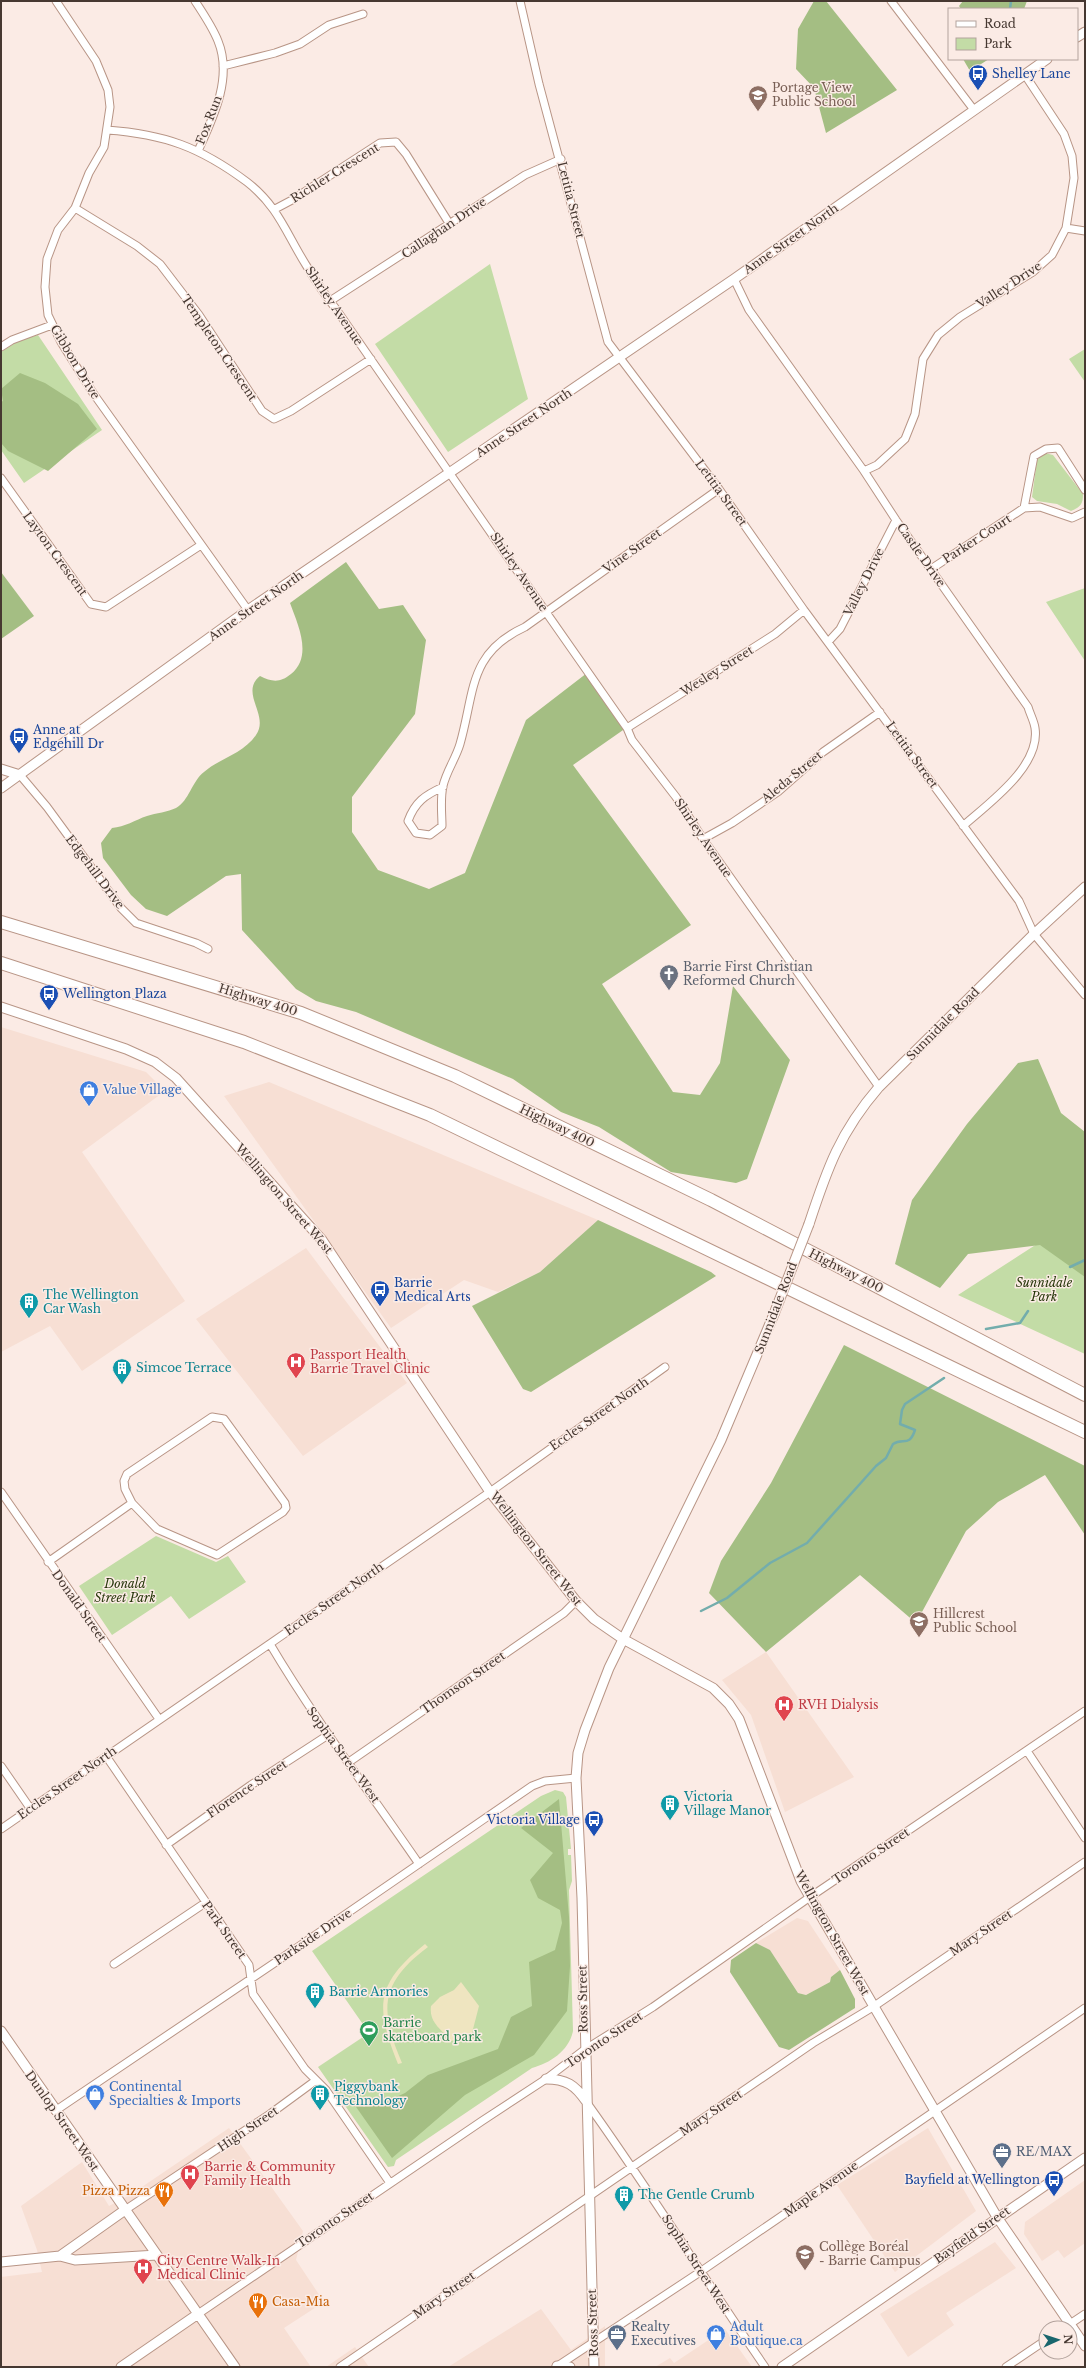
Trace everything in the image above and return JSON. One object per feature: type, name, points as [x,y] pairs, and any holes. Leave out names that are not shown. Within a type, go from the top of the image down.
[{"type":"highway","name":"Highway 400","points":[[1,922],[301,1013],[454,1076],[711,1200],[1085,1395]]},
{"type":"highway","points":[[1,963],[244,1042],[430,1115],[1085,1432]]},
{"type":"highway","points":[[1017,1399],[1085,1440]]},
{"type":"street","name":"Gibbon Drive","points":[[56,1],[96,61],[108,90],[110,107],[104,147],[89,173],[75,208],[58,230],[48,259],[45,287],[48,315],[60,342],[93,393],[248,610]]},
{"type":"street","name":"Fox Run","points":[[194,1],[218,42],[223,66],[220,93],[213,118],[198,151]]},
{"type":"street","name":"Letitia Street","points":[[520,1],[539,84],[608,342],[621,357],[719,489],[804,610],[1019,901],[1034,934],[1085,995]]},
{"type":"street","points":[[891,1],[974,110]]},
{"type":"street","points":[[223,66],[276,53],[300,44],[329,25],[363,14]]},
{"type":"street","name":"Anne Street North","points":[[1,788],[248,610],[621,357],[1046,60]]},
{"type":"street","name":"Valley Drive","points":[[864,470],[877,465],[905,439],[915,414],[923,359],[938,335],[960,316],[1033,272],[1052,255],[1066,228],[1074,178],[1072,156],[1064,134],[1025,75]]},
{"type":"street","name":"Shirley Avenue","points":[[107,130],[142,132],[162,137],[198,151],[247,182],[275,208],[306,264],[330,302],[371,359],[449,475],[484,520],[545,612],[627,728],[632,740],[676,797],[702,839],[878,1087]]},
{"type":"street","name":"Richler Crescent","points":[[275,208],[292,200],[380,143],[396,142],[406,154],[449,223]]},
{"type":"street","name":"Callaghan Drive","points":[[330,302],[434,236],[449,223],[525,175],[560,159]]},
{"type":"street","name":"Templeton Crescent","points":[[75,208],[137,246],[160,264],[199,315],[262,411],[274,419],[291,411],[371,359]]},
{"type":"street","points":[[1066,228],[1085,231]]},
{"type":"street","name":"Castle Drive","points":[[734,279],[748,310],[864,470],[896,520],[1028,707],[1035,728],[1033,749],[1024,767],[997,796],[964,826]]},
{"type":"street","points":[[1,347],[12,340],[52,325]]},
{"type":"street","name":"Parker Court","points":[[1024,508],[1034,456],[1046,449],[1058,448],[1085,490]]},
{"type":"street","name":"Layton Crescent","points":[[1,478],[91,604],[106,607],[201,545]]},
{"type":"street","name":"Vine Street","points":[[443,787],[460,744],[475,676],[486,656],[510,634],[525,627],[719,489]]},
{"type":"street","name":"Parker Court","points":[[931,569],[1024,508],[1040,507],[1072,518],[1085,512]]},
{"type":"street","name":"Valley Drive","points":[[828,642],[840,629],[896,520]]},
{"type":"street","name":"Wesley Street","points":[[627,728],[775,634],[804,610]]},
{"type":"street","name":"Aleda Street","points":[[702,839],[732,823],[778,790],[823,752],[880,712]]},
{"type":"street","points":[[1,769],[20,775]]},
{"type":"street","name":"Edgehill Drive","points":[[20,775],[47,807],[126,913],[136,923],[196,942],[208,949]]},
{"type":"street","points":[[443,787],[442,826],[430,835],[416,833],[408,821],[413,808],[424,796],[443,787]]},
{"type":"street","name":"Sunnidale Road","points":[[623,1639],[721,1440],[774,1314],[809,1224],[825,1176],[838,1145],[858,1111],[878,1087],[1034,934],[1085,888]]},
{"type":"street","name":"Wellington Street West","points":[[1,1007],[126,1049],[155,1062],[176,1078],[322,1240],[490,1492],[576,1601],[594,1619],[623,1639],[693,1675],[713,1688],[729,1704],[739,1719],[801,1881],[873,2007],[997,2217],[1063,2320]]},
{"type":"street","name":"Eccles Street North","points":[[1,1829],[490,1492],[665,1367]]},
{"type":"street","points":[[212,1417],[219,1417],[224,1419],[285,1502],[286,1508],[283,1512],[217,1555],[156,1529],[132,1503],[125,1489],[124,1481],[126,1474],[212,1417]]},
{"type":"street","name":"Donald Street","points":[[2,1496],[159,1719]]},
{"type":"street","points":[[48,1562],[132,1503]]},
{"type":"street","name":"Thomson Street","points":[[349,1762],[564,1613],[576,1601]]},
{"type":"street","name":"Ross Street","points":[[594,2367],[584,2050],[582,1890],[576,1778],[578,1754],[585,1730],[608,1668],[623,1639]]},
{"type":"street","name":"Sophia Street West","points":[[270,1644],[301,1697],[349,1762],[420,1864]]},
{"type":"street","name":"Toronto Street","points":[[121,2367],[390,2183],[546,2080],[584,2050],[653,2007],[810,1897],[1085,1711]]},
{"type":"street","name":"Florence Street","points":[[166,1845],[251,1785],[328,1735]]},
{"type":"street","points":[[1026,1751],[1085,1838]]},
{"type":"street","name":"Park Street","points":[[106,1756],[205,1903],[249,1965],[253,1994],[315,2081],[326,2090],[390,2183]]},
{"type":"street","points":[[1,1766],[30,1808]]},
{"type":"street","name":"Parkside Drive","points":[[55,2111],[420,1864],[532,1786],[551,1780],[576,1778]]},
{"type":"street","name":"Mary Street","points":[[340,2367],[515,2246],[589,2198],[813,2043],[873,2007],[1085,1862]]},
{"type":"street","points":[[114,1964],[205,1903]]},
{"type":"street","name":"Maple Avenue","points":[[556,2366],[700,2272],[1085,2008]]},
{"type":"street","name":"Dunlop Street West","points":[[1,2031],[55,2111],[235,2367]]},
{"type":"street","points":[[546,2080],[564,2080],[570,2084],[586,2101]]},
{"type":"street","name":"High Street","points":[[60,2256],[125,2210],[270,2114],[315,2081]]},
{"type":"street","name":"Sophia Street West","points":[[586,2101],[633,2167],[700,2272],[765,2367]]},
{"type":"street","name":"Bayfield Street","points":[[782,2367],[997,2217],[1085,2158]]},
{"type":"street","points":[[1,2262],[60,2256],[76,2260],[157,2255]]},
{"type":"street","points":[[1076,2320],[1085,2314]]},
{"type":"street","name":"Wellington Street West","points":[[1078,2338],[1085,2346]]},
{"type":"street","points":[[1006,2367],[1038,2345]]},
{"type":"street","points":[[556,2366],[570,2367]]},
{"type":"shaded area","points":[[1,1027],[146,1072],[165,1091],[82,1152],[185,1301],[82,1371],[50,1326],[1,1352]]},
{"type":"shaded area","points":[[269,1082],[598,1220],[540,1272],[498,1292],[464,1280],[391,1328],[224,1096]]},
{"type":"shaded area","points":[[306,1248],[407,1383],[303,1456],[196,1319]]},
{"type":"shaded area","points":[[766,1652],[854,1777],[785,1812],[751,1715],[722,1680]]},
{"type":"shaded area","points":[[797,1918],[808,1921],[840,1970],[831,1977],[830,1982],[806,1995],[798,1993],[770,1950],[756,1943]]},
{"type":"shaded area","points":[[229,2128],[303,2231],[296,2260],[324,2302],[284,2328],[311,2367],[1,2367],[1,2277],[42,2272],[37,2250],[21,2206],[82,2162],[109,2206],[130,2195]]},
{"type":"shaded area","points":[[928,2128],[976,2211],[895,2272],[837,2185]]},
{"type":"shaded area","points":[[1085,2180],[1085,2243],[1064,2258],[1058,2250],[1042,2261],[1024,2234],[1025,2222]]},
{"type":"shaded area","points":[[995,2242],[1016,2268],[946,2313],[954,2325],[908,2357],[880,2314]]},
{"type":"shaded area","points":[[541,2309],[571,2350],[605,2326],[605,2367],[448,2367]]},
{"type":"shaded area","points":[[725,2329],[752,2367],[655,2367],[670,2358],[674,2363]]},
{"type":"shaded area","points":[[355,2347],[369,2367],[326,2367]]},
{"type":"green space","points":[[814,1],[826,1],[897,90],[826,133],[814,88],[796,69],[798,29]]},
{"type":"green space","points":[[963,1],[1027,1],[1024,8],[960,8],[959,6]]},
{"type":"green space","points":[[964,60],[987,60],[970,71]]},
{"type":"green space","points":[[490,264],[528,399],[448,452],[375,344]]},
{"type":"green space","points":[[38,335],[102,430],[24,483],[1,450],[1,352],[18,341]]},
{"type":"green space","points":[[1085,349],[1085,382],[1069,359]]},
{"type":"green space","points":[[20,373],[45,383],[78,404],[97,429],[48,471],[8,451],[1,443],[1,402],[3,401],[1,389]]},
{"type":"green space","points":[[1045,453],[1053,455],[1083,494],[1082,503],[1077,508],[1071,511],[1057,504],[1037,501],[1032,497],[1037,460]]},
{"type":"green space","points":[[346,562],[379,609],[403,605],[426,640],[415,714],[352,797],[352,832],[378,870],[429,889],[465,873],[526,720],[587,673],[626,728],[573,765],[691,925],[602,984],[673,1092],[700,1095],[720,1063],[733,986],[790,1060],[747,1179],[736,1183],[671,1172],[599,1127],[561,1112],[513,1079],[356,1012],[316,1001],[296,989],[242,930],[241,874],[226,876],[167,916],[146,909],[131,895],[103,858],[101,843],[112,828],[176,808],[184,801],[196,780],[204,772],[245,747],[256,735],[260,720],[253,697],[252,690],[254,683],[260,676],[276,681],[287,677],[298,667],[301,658],[302,640],[300,630],[290,603]]},
{"type":"green space","points":[[1,572],[34,616],[1,639]]},
{"type":"green space","points":[[1085,588],[1085,661],[1046,602]]},
{"type":"green space","points":[[1038,1059],[1061,1113],[1085,1132],[1085,1277],[1040,1245],[968,1254],[940,1288],[895,1264],[912,1200],[967,1124],[1018,1063]]},
{"type":"green space","name":"Sunnidale Park","points":[[1085,1213],[1085,1354],[958,1295]]},
{"type":"green space","points":[[598,1220],[711,1272],[716,1276],[531,1392],[523,1389],[472,1306],[540,1272]]},
{"type":"green space","points":[[844,1345],[1085,1466],[1085,1535],[1045,1475],[998,1502],[966,1531],[916,1623],[860,1575],[766,1652],[709,1593],[721,1561],[771,1483]]},
{"type":"green space","name":"Donald Street Park","points":[[156,1536],[216,1562],[228,1556],[246,1582],[189,1619],[171,1596],[112,1635],[79,1586]]},
{"type":"green space","points":[[555,1790],[563,1792],[566,1797],[571,1849],[568,1849],[568,1855],[571,1855],[572,1881],[569,1890],[573,2031],[571,2038],[558,2055],[539,2066],[532,2068],[396,2160],[394,2166],[388,2167],[318,2067],[369,2033],[312,1951],[541,1796]]},
{"type":"green space","points":[[559,1799],[569,1917],[570,1966],[567,2011],[534,2055],[465,2095],[392,2158],[354,2104],[381,2104],[405,2093],[428,2075],[498,2049],[511,2017],[532,2006],[529,1962],[555,1950],[562,1923],[560,1910],[538,1898],[530,1880],[553,1853],[521,1828]]},
{"type":"green space","points":[[756,1943],[770,1950],[798,1993],[806,1995],[830,1982],[831,1977],[840,1970],[855,1999],[855,2008],[789,2050],[779,2047],[730,1972],[731,1960]]},
{"type":"sand","points":[[425,1944],[428,1947],[412,1960],[400,1973],[388,1998],[387,2012],[390,2027],[402,2063],[398,2064],[385,2027],[383,2012],[384,1998],[388,1985],[396,1972]]},
{"type":"sand","points":[[461,1982],[479,2006],[472,2033],[449,2042],[448,2037],[433,2020],[431,2006],[440,1997],[454,1990]]},
{"type":"waterway","points":[[1010,8],[1011,1]]},
{"type":"waterway","points":[[1070,1267],[1085,1260]]},
{"type":"waterway","points":[[986,1329],[1020,1323],[1028,1311]]},
{"type":"waterway","points":[[701,1611],[727,1598],[770,1563],[807,1543],[876,1466],[886,1458],[893,1444],[908,1440],[913,1435],[915,1430],[900,1424],[902,1410],[905,1404],[944,1378]]},
{"type":"place","name":"Shelley Lane","points":[[978,91]]},
{"type":"place","name":"Portage View Public School","points":[[758,112]]},
{"type":"place","name":"Anne at Edgehill Dr","points":[[19,754]]},
{"type":"place","name":"Barrie First Christian Reformed Church","points":[[669,991]]},
{"type":"place","name":"Wellington Plaza","points":[[49,1011]]},
{"type":"place","name":"Value Village","points":[[89,1107]]},
{"type":"place","name":"Barrie Medical Arts","points":[[380,1307]]},
{"type":"place","name":"The Wellington Car Wash","points":[[29,1319]]},
{"type":"place","name":"Passport Health Barrie Travel Clinic","points":[[296,1379]]},
{"type":"place","name":"Simcoe Terrace","points":[[122,1385]]},
{"type":"place","name":"Hillcrest Public School","points":[[919,1638]]},
{"type":"place","name":"RVH Dialysis","points":[[784,1722]]},
{"type":"place","name":"Victoria Village Manor","points":[[670,1821]]},
{"type":"place","name":"Victoria Village","points":[[594,1837]]},
{"type":"place","name":"Barrie Armories","points":[[315,2009]]},
{"type":"place","name":"Barrie skateboard park","points":[[369,2047]]},
{"type":"place","name":"Continental Specialties & Imports","points":[[95,2111]]},
{"type":"place","name":"Piggybank Technology","points":[[320,2111]]},
{"type":"place","name":"RE/MAX","points":[[1002,2169]]},
{"type":"place","name":"Barrie & Community Family Health","points":[[190,2191]]},
{"type":"place","name":"Bayfield at Wellington","points":[[1054,2197]]},
{"type":"place","name":"Pizza Pizza","points":[[164,2208]]},
{"type":"place","name":"The Gentle Crumb","points":[[624,2212]]},
{"type":"place","name":"Collège Boréal - Barrie Campus","points":[[805,2271]]},
{"type":"place","name":"City Centre Walk-In Medical Clinic","points":[[143,2285]]},
{"type":"place","name":"Casa-Mia","points":[[258,2319]]},
{"type":"place","name":"Realty Executives","points":[[617,2351]]},
{"type":"place","name":"Adult Boutique.ca","points":[[716,2351]]}]
